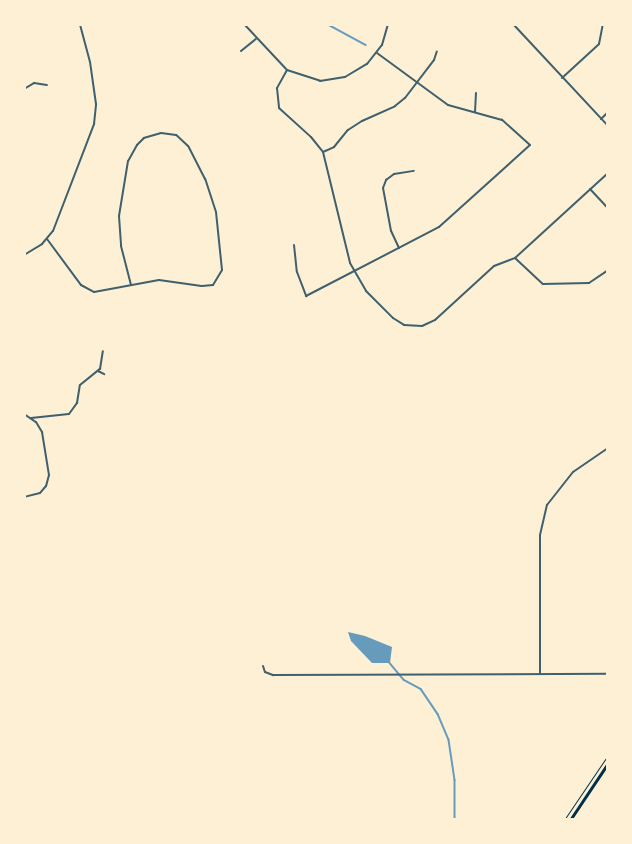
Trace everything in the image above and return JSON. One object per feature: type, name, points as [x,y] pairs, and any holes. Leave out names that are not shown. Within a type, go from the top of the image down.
[{"type":"main road","points":[[570,820],[608,763]]},
{"type":"street","points":[[24,255],[47,239],[57,223],[95,118],[90,62],[80,24]]},
{"type":"street","points":[[244,24],[287,70],[315,80],[338,79],[360,69],[377,53],[388,24]]},
{"type":"street","points":[[513,24],[608,126]]},
{"type":"street","points":[[562,78],[599,44],[603,24]]},
{"type":"street","points":[[242,51],[256,39]]},
{"type":"street","points":[[323,152],[334,147],[348,130],[362,121],[398,104],[418,83],[434,60],[437,51]]},
{"type":"street","points":[[294,245],[297,272],[306,296],[399,249],[454,216],[528,147],[527,141],[502,120],[448,105],[377,53]]},
{"type":"street","points":[[287,70],[277,88],[279,108],[311,137],[323,152],[346,252],[354,272],[366,291],[399,322],[414,326],[427,325],[436,319],[494,266],[515,258],[608,173]]},
{"type":"street","points":[[24,89],[34,83],[47,85]]},
{"type":"street","points":[[474,112],[476,93]]},
{"type":"street","points":[[601,119],[608,112]]},
{"type":"street","points":[[47,239],[85,288],[99,292],[159,280],[208,286],[217,281],[222,270],[220,233],[210,189],[188,146],[173,134],[157,133],[140,141],[131,154],[125,172],[119,228],[131,285]]},
{"type":"street","points":[[399,249],[391,231],[383,188],[386,180],[394,174],[414,171]]},
{"type":"street","points":[[590,189],[608,208]]},
{"type":"street","points":[[515,258],[543,284],[589,283],[608,270]]},
{"type":"street","points":[[31,418],[69,414],[76,403],[80,385],[98,371],[103,351]]},
{"type":"street","points":[[98,371],[104,374]]},
{"type":"street","points":[[24,414],[31,418],[44,438],[49,475],[46,486],[40,494],[24,497]]},
{"type":"street","points":[[540,674],[540,535],[547,505],[573,472],[608,448]]},
{"type":"street","points":[[263,666],[265,672],[273,675],[608,674]]},
{"type":"path","points":[[564,820],[608,755]]},
{"type":"water","points":[[348,632],[392,647],[390,663],[372,663],[351,641]]},
{"type":"waterway","points":[[327,24],[366,45]]},
{"type":"waterway","points":[[389,662],[404,680],[421,689],[438,714],[449,740],[455,780],[455,820]]}]
